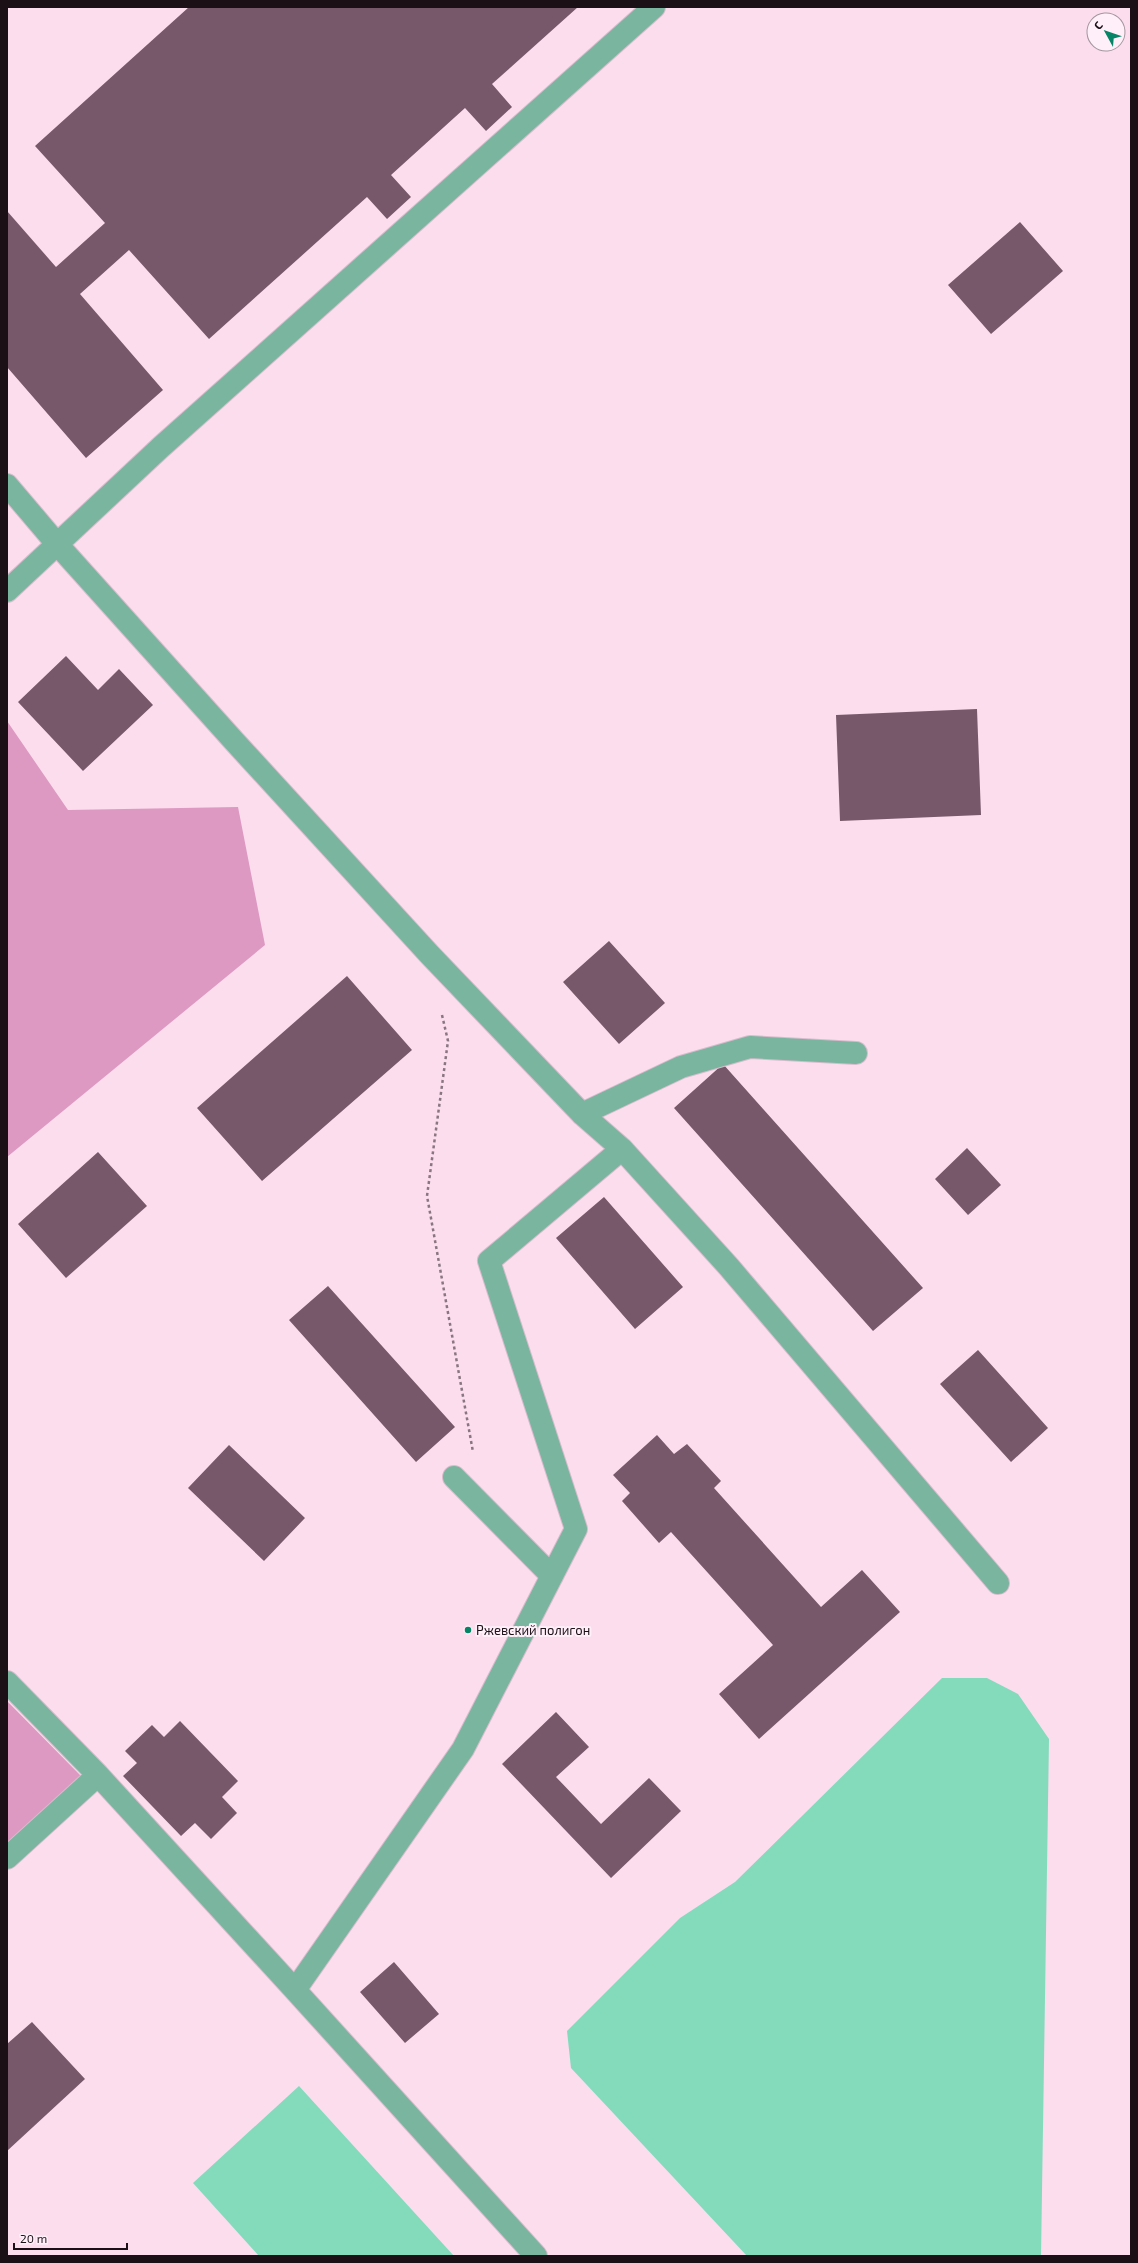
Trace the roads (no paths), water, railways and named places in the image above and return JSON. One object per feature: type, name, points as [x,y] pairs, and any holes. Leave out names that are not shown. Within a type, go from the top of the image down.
[{"type":"lane","points":[[7,591],[161,447],[654,7]]},
{"type":"lane","points":[[7,485],[57,544],[234,741],[430,955],[582,1114],[622,1149],[729,1267],[998,1583]]},
{"type":"lane","points":[[582,1114],[681,1067],[750,1047],[856,1053]]},
{"type":"lane","points":[[295,1990],[463,1749],[576,1529],[489,1261],[622,1149]]},
{"type":"lane","points":[[454,1477],[552,1576]]},
{"type":"lane","points":[[7,1682],[98,1775],[536,2256]]},
{"type":"lane","points":[[7,1858],[98,1775]]},
{"type":"place","name":"Ржевский полигон","points":[[468,1630]]}]
